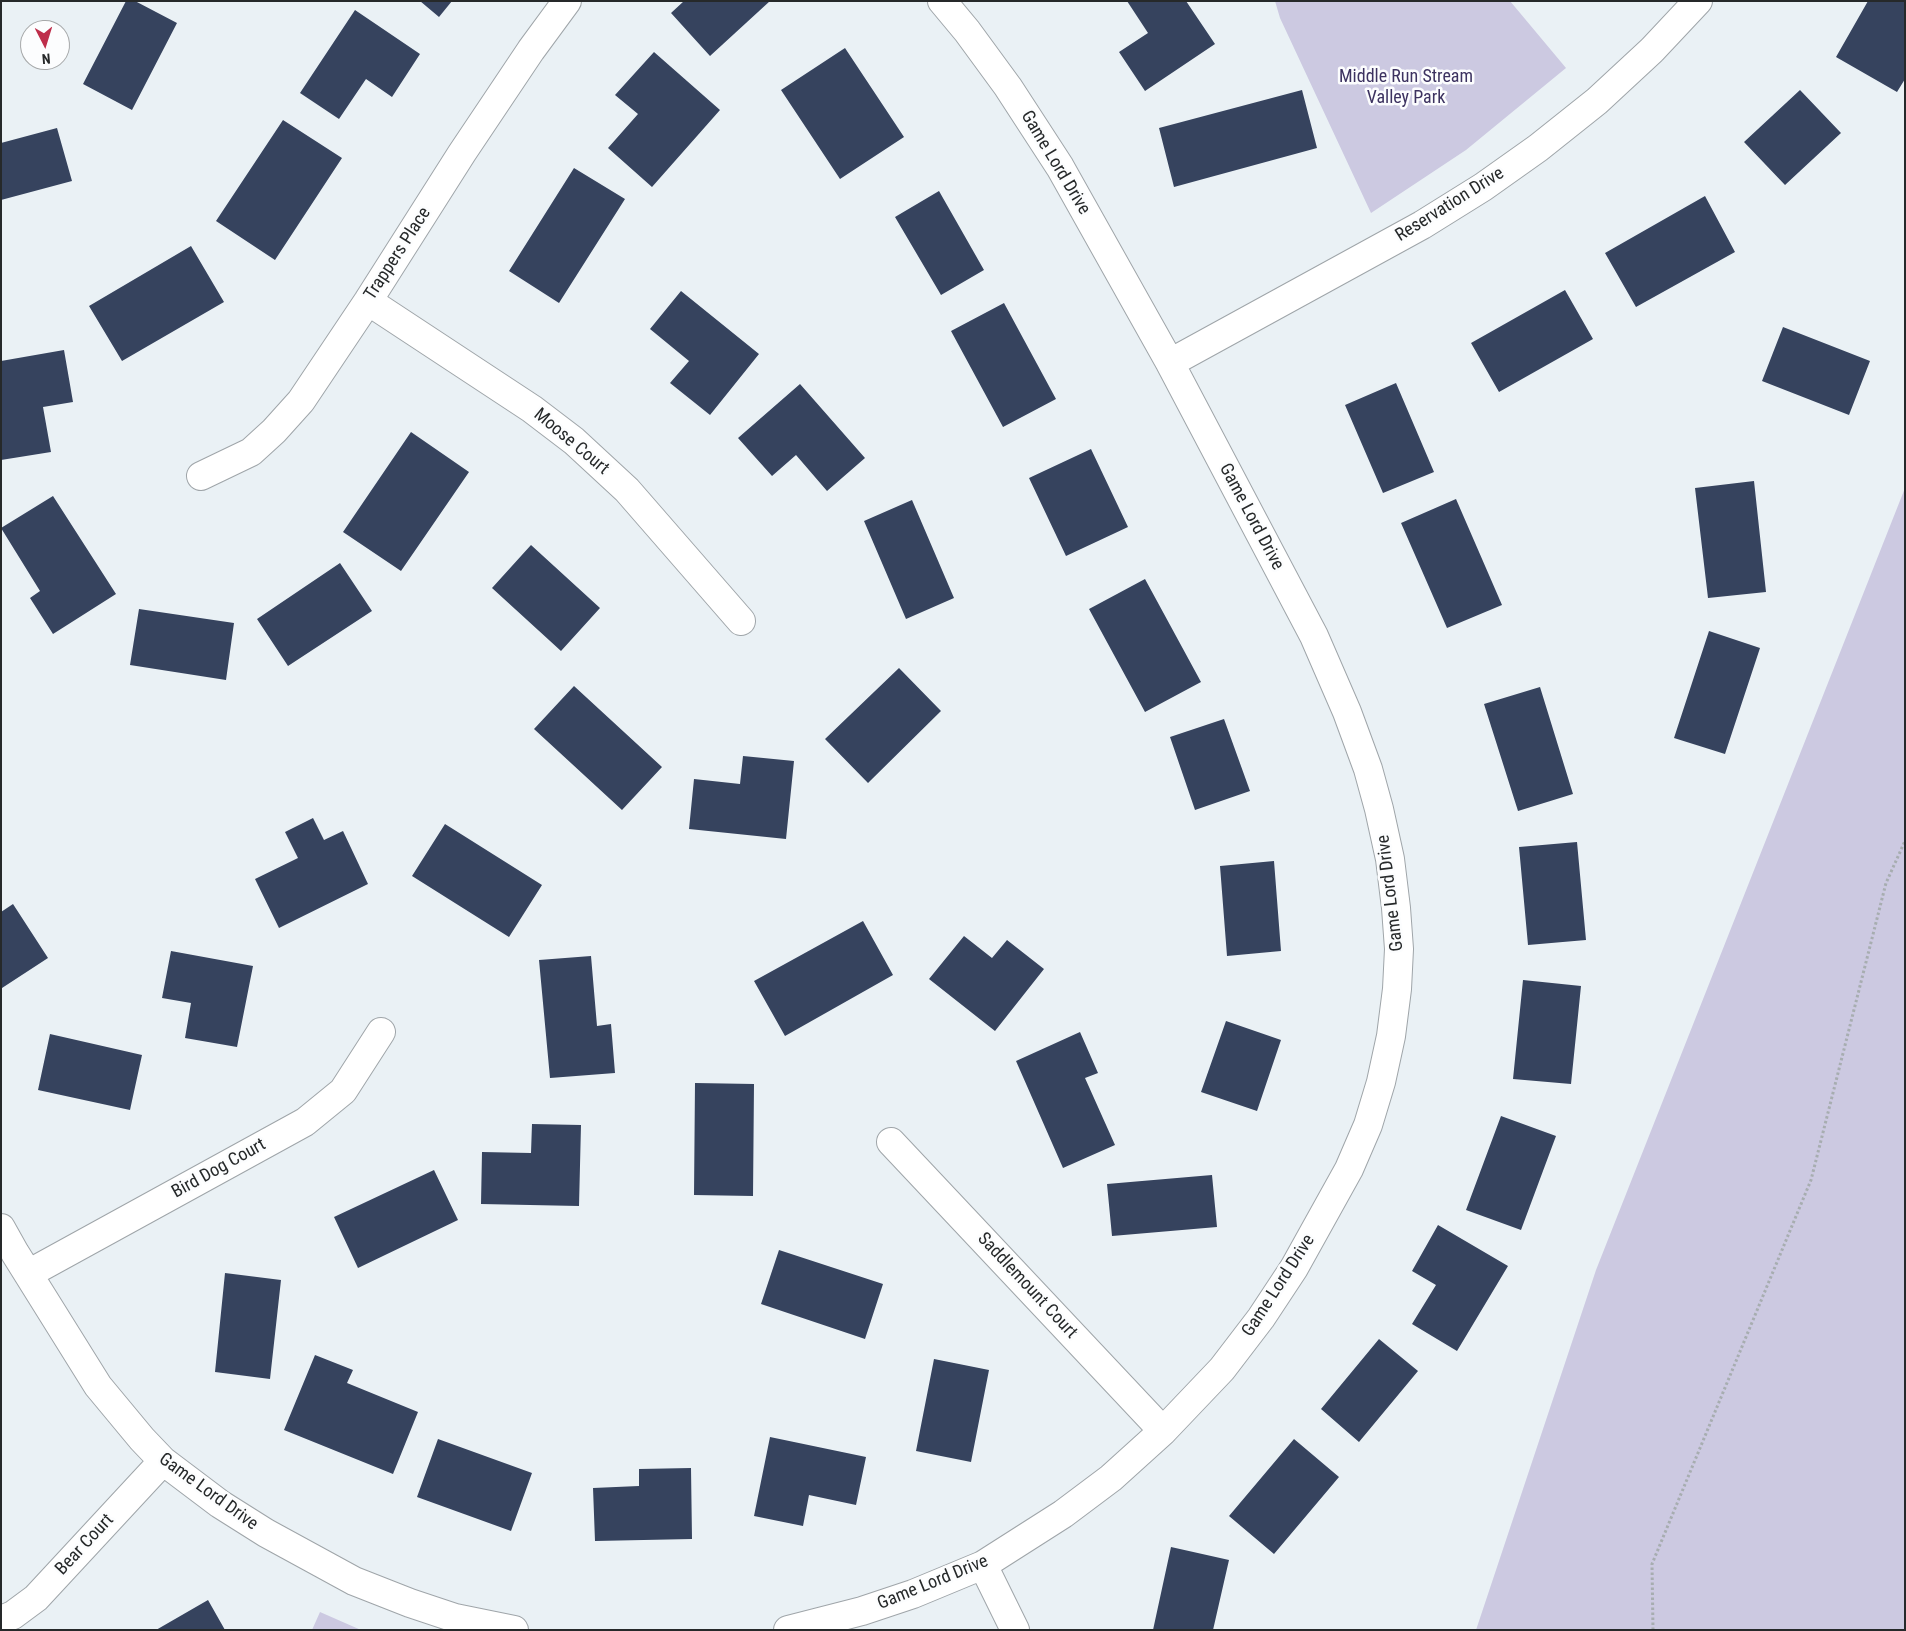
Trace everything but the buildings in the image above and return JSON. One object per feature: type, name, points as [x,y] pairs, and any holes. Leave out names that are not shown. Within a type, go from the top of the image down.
[{"type":"street","name":"Trappers Place","points":[[201,476],[250,452],[274,432],[300,401],[368,301],[462,153],[531,50],[567,1]]},
{"type":"street","name":"Game Lord Drive","points":[[788,1630],[862,1611],[913,1594],[982,1565],[1063,1514],[1111,1478],[1163,1431],[1222,1370],[1261,1318],[1294,1268],[1350,1169],[1368,1125],[1381,1082],[1391,1036],[1398,989],[1399,949],[1396,908],[1390,859],[1379,809],[1368,769],[1347,712],[1314,636],[1170,363],[1055,159],[1008,87],[967,31],[942,1]]},
{"type":"street","name":"Reservation Drive","points":[[1170,363],[1422,225],[1483,188],[1538,148],[1597,101],[1652,50],[1698,1]]},
{"type":"street","name":"Moose Court","points":[[368,301],[532,409],[574,441],[627,490],[741,621]]},
{"type":"street","name":"Bird Dog Court","points":[[28,1274],[305,1122],[343,1091],[381,1032]]},
{"type":"street","name":"Saddlemount Court","points":[[891,1142],[1163,1431]]},
{"type":"street","name":"Game Lord Drive","points":[[1,1228],[98,1386],[163,1461],[220,1504],[266,1533],[354,1581],[410,1604],[455,1618],[514,1630]]},
{"type":"street","name":"Bear Court","points":[[1,1620],[13,1615],[36,1598],[163,1461]]},
{"type":"street","points":[[982,1565],[1015,1630]]},
{"type":"path","points":[[1653,1630],[1652,1564],[1811,1180],[1886,883],[1905,841]]},
{"type":"green space","name":"Middle Run Stream Valley Park","points":[[1275,1],[1510,1],[1566,68],[1466,150],[1371,213],[1280,18]]},
{"type":"green space","points":[[1905,488],[1905,1630],[1476,1630],[1596,1270]]},
{"type":"green space","points":[[320,1612],[361,1630],[312,1630]]}]
